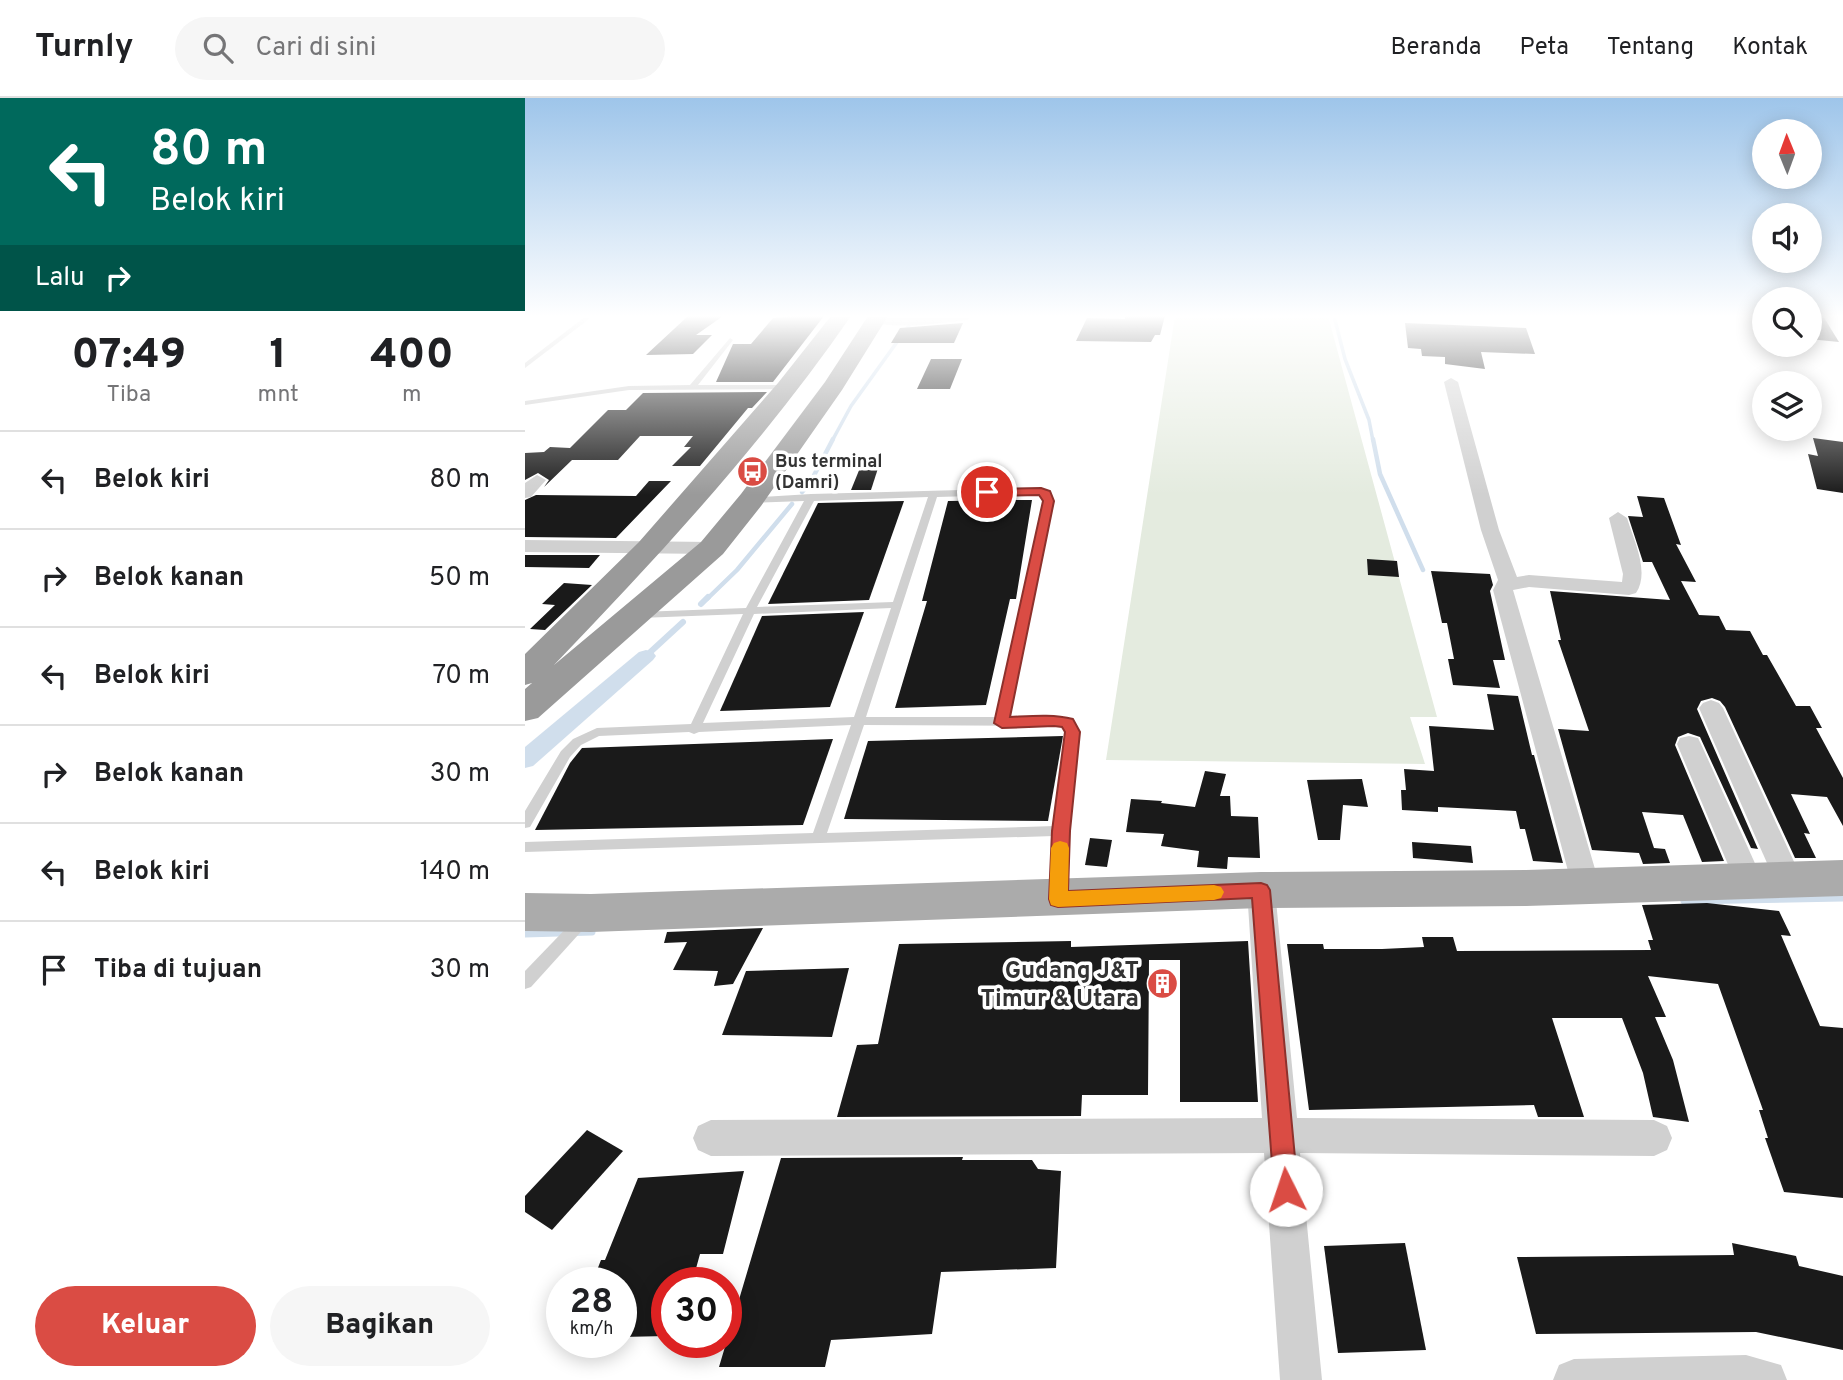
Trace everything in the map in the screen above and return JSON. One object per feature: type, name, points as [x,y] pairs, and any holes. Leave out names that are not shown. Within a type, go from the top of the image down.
[{"type":"highway","points":[[525,709],[542,677],[795,376]]},
{"type":"highway","points":[[542,677],[633,615],[712,548],[751,500],[840,376]]},
{"type":"main road","points":[[525,912],[591,913],[1261,890],[1586,886],[1843,878]]},
{"type":"street","points":[[1451,382],[1490,530],[1509,583]]},
{"type":"street","points":[[1586,886],[1503,590],[1504,584],[1509,583],[1565,582],[1629,589],[1633,575],[1618,518]]},
{"type":"street","points":[[525,546],[712,548]]},
{"type":"street","points":[[1711,708],[1768,880]]},
{"type":"street","points":[[1689,744],[1768,880]]},
{"type":"street","points":[[1261,890],[1301,1380]]},
{"type":"street","points":[[711,1138],[1282,1135],[1654,1138]]},
{"type":"street","points":[[1574,1380],[1746,1376],[1766,1380]]},
{"type":"lane","points":[[693,387],[702,376]]},
{"type":"lane","points":[[525,403],[629,388],[787,387]]},
{"type":"lane","points":[[751,500],[1041,491],[1046,494],[1049,501],[1002,723]]},
{"type":"lane","points":[[818,839],[933,494]]},
{"type":"lane","points":[[694,730],[750,610],[811,498]]},
{"type":"lane","points":[[633,615],[896,605]]},
{"type":"lane","points":[[525,823],[565,754],[577,742],[597,732],[859,721],[1002,723],[1054,720],[1068,723],[1072,732],[1061,831],[1058,899]]},
{"type":"lane","points":[[525,847],[1061,831]]},
{"type":"lane","points":[[525,982],[591,913]]},
{"type":"shaded area","points":[[1166,376],[1344,376],[1437,717],[1410,717],[1425,764],[1106,760]]},
{"type":"building","points":[[719,376],[778,376],[773,382],[716,382]]},
{"type":"building","points":[[923,376],[955,376],[950,389],[917,389]]},
{"type":"building","points":[[767,392],[752,408],[748,408],[700,466],[672,466],[691,447],[684,447],[693,436],[640,436],[618,460],[572,460],[544,487],[549,480],[538,473],[525,480],[525,453],[544,452],[550,447],[570,448],[608,410],[626,410],[643,393]]},
{"type":"building","points":[[1814,441],[1843,442],[1843,493],[1817,489],[1808,454],[1818,456]]},
{"type":"building","points":[[864,458],[881,459],[871,490],[851,490]]},
{"type":"building","points":[[649,481],[671,481],[616,538],[525,537],[525,500],[536,495],[636,496]]},
{"type":"building","points":[[1637,496],[1664,498],[1681,545],[1676,544],[1696,582],[1681,581],[1699,615],[1719,616],[1726,630],[1750,631],[1796,706],[1810,706],[1822,728],[1816,728],[1843,778],[1843,826],[1827,797],[1791,794],[1810,834],[1804,833],[1816,858],[1795,858],[1725,707],[1712,698],[1701,701],[1697,709],[1758,849],[1751,848],[1700,737],[1688,733],[1678,737],[1675,745],[1724,861],[1702,862],[1683,815],[1642,812],[1654,848],[1665,849],[1670,863],[1643,864],[1639,853],[1592,850],[1558,729],[1589,731],[1558,640],[1561,640],[1550,591],[1670,600],[1652,562],[1643,562],[1628,516],[1643,517]]},
{"type":"building","points":[[1032,500],[1016,599],[1010,599],[986,705],[895,708],[927,601],[922,601],[948,501]]},
{"type":"building","points":[[904,501],[869,600],[768,604],[818,503]]},
{"type":"building","points":[[525,555],[600,555],[589,568],[525,567]]},
{"type":"building","points":[[1367,559],[1397,561],[1399,577],[1368,575]]},
{"type":"building","points":[[1431,571],[1490,574],[1493,585],[1490,591],[1505,660],[1493,660],[1500,688],[1453,685],[1448,659],[1454,659],[1447,623],[1442,623]]},
{"type":"building","points":[[564,583],[592,585],[545,630],[530,629],[555,605],[542,604]]},
{"type":"building","points":[[864,612],[830,707],[720,711],[762,616]]},
{"type":"building","points":[[1487,694],[1518,696],[1563,863],[1533,861],[1525,829],[1520,829],[1516,811],[1438,807],[1438,812],[1402,810],[1401,790],[1406,790],[1404,769],[1434,771],[1429,726],[1494,730]]},
{"type":"building","points":[[1063,736],[1048,821],[844,819],[868,741]]},
{"type":"building","points":[[833,739],[803,825],[535,830],[570,763],[582,748]]},
{"type":"building","points":[[1205,771],[1226,774],[1220,796],[1230,796],[1231,816],[1258,817],[1260,858],[1228,857],[1227,869],[1197,867],[1199,851],[1161,846],[1164,834],[1126,832],[1131,799],[1195,807]]},
{"type":"building","points":[[1362,779],[1368,807],[1343,805],[1340,840],[1318,840],[1307,780]]},
{"type":"building","points":[[1090,838],[1112,840],[1107,867],[1085,865]]},
{"type":"building","points":[[1412,842],[1471,846],[1473,863],[1413,858]]},
{"type":"building","points":[[1707,903],[1779,911],[1791,936],[1781,935],[1820,1026],[1843,1028],[1843,1198],[1784,1192],[1765,1138],[1768,1138],[1759,1110],[1763,1110],[1718,984],[1648,976],[1666,1017],[1655,1017],[1673,1060],[1689,1122],[1653,1117],[1643,1073],[1622,1018],[1552,1018],[1584,1117],[1538,1117],[1534,1105],[1309,1110],[1287,944],[1323,944],[1324,949],[1382,949],[1424,947],[1422,937],[1453,937],[1457,951],[1651,950],[1648,940],[1653,940],[1642,905]]},
{"type":"building","points":[[763,928],[733,984],[714,986],[718,971],[673,970],[687,942],[664,943],[667,932]]},
{"type":"building","points":[[1071,941],[1071,947],[1248,941],[1258,1102],[1180,1102],[1180,960],[1149,960],[1148,1095],[1082,1095],[1081,1116],[837,1117],[857,1045],[878,1044],[899,944]]},
{"type":"building","points":[[849,968],[832,1037],[722,1035],[746,971]]},
{"type":"building","points":[[587,1130],[623,1151],[552,1230],[525,1212],[525,1196]]},
{"type":"building","points":[[963,1157],[962,1160],[1032,1160],[1038,1169],[1061,1171],[1056,1268],[941,1272],[932,1334],[831,1340],[825,1367],[719,1367],[722,1358],[742,1358],[742,1289],[781,1158]]},
{"type":"building","points":[[744,1171],[723,1254],[700,1254],[696,1267],[651,1267],[651,1336],[637,1337],[637,1267],[598,1267],[601,1260],[605,1260],[638,1178]]},
{"type":"building","points":[[1405,1243],[1426,1350],[1338,1353],[1324,1246]]},
{"type":"building","points":[[1732,1243],[1796,1256],[1799,1266],[1843,1276],[1843,1350],[1756,1332],[1536,1334],[1517,1257],[1734,1255]]},
{"type":"waterway","points":[[832,441],[851,406],[873,376]]},
{"type":"waterway","points":[[1352,376],[1369,420],[1373,441]]},
{"type":"waterway","points":[[802,492],[810,483],[833,439]]},
{"type":"waterway","points":[[1373,439],[1380,474],[1423,570]]},
{"type":"waterway","points":[[707,599],[737,570],[792,504]]},
{"type":"waterway","points":[[701,604],[708,597]]},
{"type":"waterway","points":[[646,656],[683,622]]},
{"type":"waterway","points":[[525,760],[646,656]]},
{"type":"waterway","points":[[1684,901],[1843,898]]},
{"type":"waterway","points":[[525,934],[592,932]]},
{"type":"slow traffic","points":[[1060,848],[1058,899],[1214,892]]},
{"type":"place","name":"Bus terminal (Damri)","points":[[752,471]]},
{"type":"place","name":"Gudang J&T Timur & Utara","points":[[1162,984]]},
{"type":"route","points":[[987,492],[1041,491],[1049,501],[1002,723],[1054,720],[1068,723],[1072,732],[1061,831],[1058,899],[1261,890],[1286,1190]]}]
